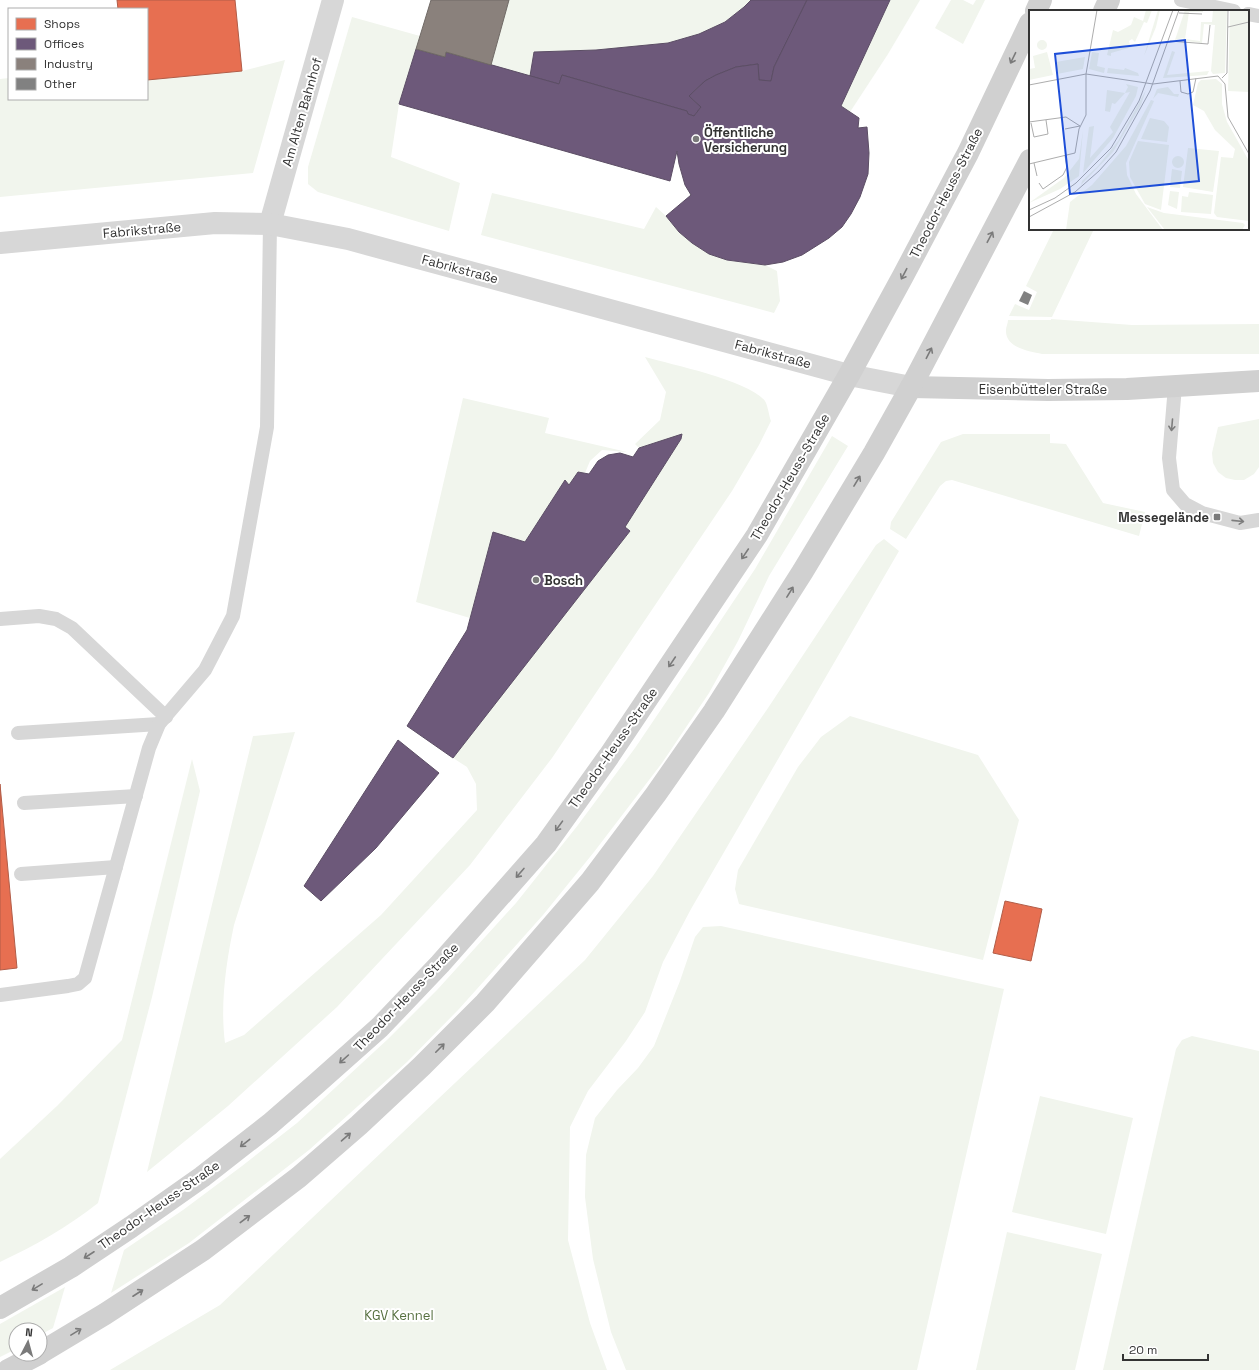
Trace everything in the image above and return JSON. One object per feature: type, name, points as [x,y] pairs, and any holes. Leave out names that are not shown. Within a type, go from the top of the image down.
[{"type":"main road","points":[[1036,10],[1041,0]]},
{"type":"main road","points":[[1104,10],[1109,0]]},
{"type":"main road","name":"Theodor-Heuss-Straße","points":[[0,1308],[71,1267],[131,1227],[202,1176],[270,1124],[380,1027],[440,964],[546,844],[609,756],[757,535],[850,375],[968,153],[1029,25]]},
{"type":"main road","points":[[48,1348],[105,1314],[203,1250],[299,1177],[359,1125],[422,1066],[484,1003],[590,882],[656,794],[714,711],[787,598],[874,453],[911,387],[1029,162]]},
{"type":"main road","name":"Eisenbütteler Straße","points":[[911,387],[1048,390],[1127,389],[1259,381]]},
{"type":"main road","points":[[8,1370],[23,1362]]},
{"type":"street","name":"Am Alten Bahnhof","points":[[270,224],[333,0]]},
{"type":"street","name":"Fabrikstraße","points":[[0,243],[215,223],[270,224],[348,239],[850,375],[911,387]]},
{"type":"lane","points":[[1181,0],[1229,10]]},
{"type":"lane","points":[[1249,14],[1259,16]]},
{"type":"lane","points":[[0,995],[78,984],[85,978],[149,748],[162,720],[205,670],[233,616],[267,427],[270,224]]},
{"type":"lane","points":[[1175,386],[1169,458],[1173,490],[1185,504],[1202,513],[1240,523],[1259,520]]},
{"type":"lane","points":[[0,619],[39,616],[56,619],[72,628],[162,720]]},
{"type":"lane","points":[[18,732],[162,720]]},
{"type":"lane","points":[[24,803],[136,796]]},
{"type":"lane","points":[[21,874],[116,867]]},
{"type":"green space","points":[[509,0],[751,0],[725,22],[699,34],[668,43],[630,47],[530,76],[491,65]]},
{"type":"green space","points":[[890,0],[920,0],[888,54],[850,112],[841,106]]},
{"type":"green space","points":[[951,0],[963,0],[973,5],[976,0],[985,0],[963,44],[935,28]]},
{"type":"green space","points":[[352,17],[420,36],[399,104],[391,157],[460,183],[449,231],[318,192],[308,184],[308,167]]},
{"type":"green space","points":[[285,60],[253,173],[0,197],[0,79],[8,78],[8,100],[148,100],[148,80],[242,71]]},
{"type":"green space","points":[[492,193],[644,229],[656,207],[666,216],[679,232],[709,254],[727,260],[765,265],[777,271],[780,301],[774,313],[481,235]]},
{"type":"green space","points":[[1054,230],[1094,230],[1052,317],[1009,316],[1015,304],[1029,310],[1037,292],[1026,286]]},
{"type":"green space","points":[[1051,319],[1132,325],[1259,324],[1259,354],[1042,354],[1019,348],[1009,341],[1006,329],[1008,320]]},
{"type":"green space","points":[[645,357],[727,380],[756,393],[765,401],[771,421],[732,491],[552,758],[470,865],[337,1007],[228,1106],[147,1172],[253,736],[295,732],[234,925],[225,984],[223,1013],[225,1043],[244,1035],[381,915],[477,810],[476,784],[467,767],[453,758],[630,531],[625,527],[681,439],[682,435],[639,448],[635,444],[660,420],[666,392]]},
{"type":"green space","points":[[463,398],[549,418],[545,433],[627,452],[602,450],[590,461],[585,473],[578,472],[569,485],[564,481],[525,542],[493,533],[470,618],[416,602]]},
{"type":"green space","points":[[1259,419],[1259,467],[1254,474],[1244,480],[1226,478],[1218,472],[1213,463],[1212,453],[1218,427]]},
{"type":"green space","points":[[963,434],[1050,434],[1050,443],[1066,444],[1103,503],[1145,512],[1139,536],[952,480],[946,481],[940,486],[906,539],[890,529],[891,522],[941,442]]},
{"type":"green space","points":[[832,436],[848,446],[769,576],[738,641],[709,693],[662,763],[594,852],[543,915],[459,1009],[407,1062],[309,1150],[189,1243],[111,1293],[124,1250],[183,1210],[297,1123],[388,1039],[437,990],[516,903],[578,825],[635,748],[755,569]]},
{"type":"green space","name":"KGV Kennel","points":[[884,539],[899,551],[691,909],[663,962],[645,1012],[626,1041],[588,1091],[570,1127],[568,1240],[590,1323],[607,1370],[110,1370],[220,1305],[585,960],[653,876],[768,708],[876,545]]},
{"type":"green space","points":[[850,716],[978,755],[1019,820],[983,960],[739,904],[735,889],[738,870],[798,767],[821,737]]},
{"type":"green space","points":[[192,759],[200,791],[152,997],[98,1203],[50,1236],[0,1262],[0,1159],[57,1106],[122,1040]]},
{"type":"green space","points":[[721,926],[1004,989],[917,1370],[626,1370],[611,1332],[593,1259],[585,1197],[586,1155],[595,1118],[617,1090],[638,1068],[654,1046],[680,981],[695,937],[703,927]]},
{"type":"green space","points":[[1192,1036],[1259,1051],[1259,1370],[1103,1370],[1176,1049],[1182,1040]]},
{"type":"green space","points":[[1040,1096],[1133,1118],[1106,1234],[1012,1212]]},
{"type":"green space","points":[[1007,1232],[1102,1254],[1075,1370],[976,1370]]},
{"type":"green space","points":[[65,1287],[53,1328],[48,1331],[48,1322],[8,1322],[8,1353],[0,1357],[0,1324]]},
{"type":"building: Shops","points":[[117,0],[235,0],[242,71],[148,80],[148,8],[118,8]]},
{"type":"building: Shops","points":[[0,784],[17,968],[0,970]]},
{"type":"building: Shops","points":[[1005,901],[1042,909],[1031,961],[993,953]]},
{"type":"building: Offices","points":[[751,0],[807,0],[774,67],[771,81],[759,80],[758,64],[736,67],[716,75],[705,81],[689,96],[701,107],[694,116],[688,114],[687,111],[562,75],[559,84],[530,76],[534,52],[596,50],[668,43],[699,34],[725,22]]},
{"type":"building: Offices","name":"Öffentliche Versicherung","points":[[807,0],[890,0],[841,106],[859,118],[858,128],[867,127],[869,153],[868,174],[860,197],[842,227],[829,238],[802,255],[783,262],[765,265],[727,260],[709,254],[679,232],[666,216],[691,195],[685,185],[677,151],[670,181],[399,104],[416,49],[445,57],[446,52],[559,84],[562,75],[687,111],[688,114],[694,116],[701,107],[689,96],[705,81],[716,75],[736,67],[758,64],[759,80],[771,81],[774,67]]},
{"type":"building: Offices","name":"Bosch","points":[[682,434],[681,439],[625,527],[630,531],[453,758],[407,726],[467,630],[493,532],[525,542],[565,480],[569,485],[578,472],[589,474],[598,461],[608,455],[620,453],[633,457],[639,448]]},
{"type":"building: Offices","points":[[398,740],[439,773],[376,848],[321,901],[304,886]]},
{"type":"building: Industry","points":[[431,0],[509,0],[491,65],[446,52],[445,57],[416,49]]},
{"type":"building: Other","points":[[1024,291],[1032,295],[1028,305],[1019,301]]},
{"type":"place","name":"Öffentliche Versicherung","points":[[696,139]]},
{"type":"place","name":"Messegelände","points":[[1217,517]]},
{"type":"place","name":"Bosch","points":[[536,580]]}]
